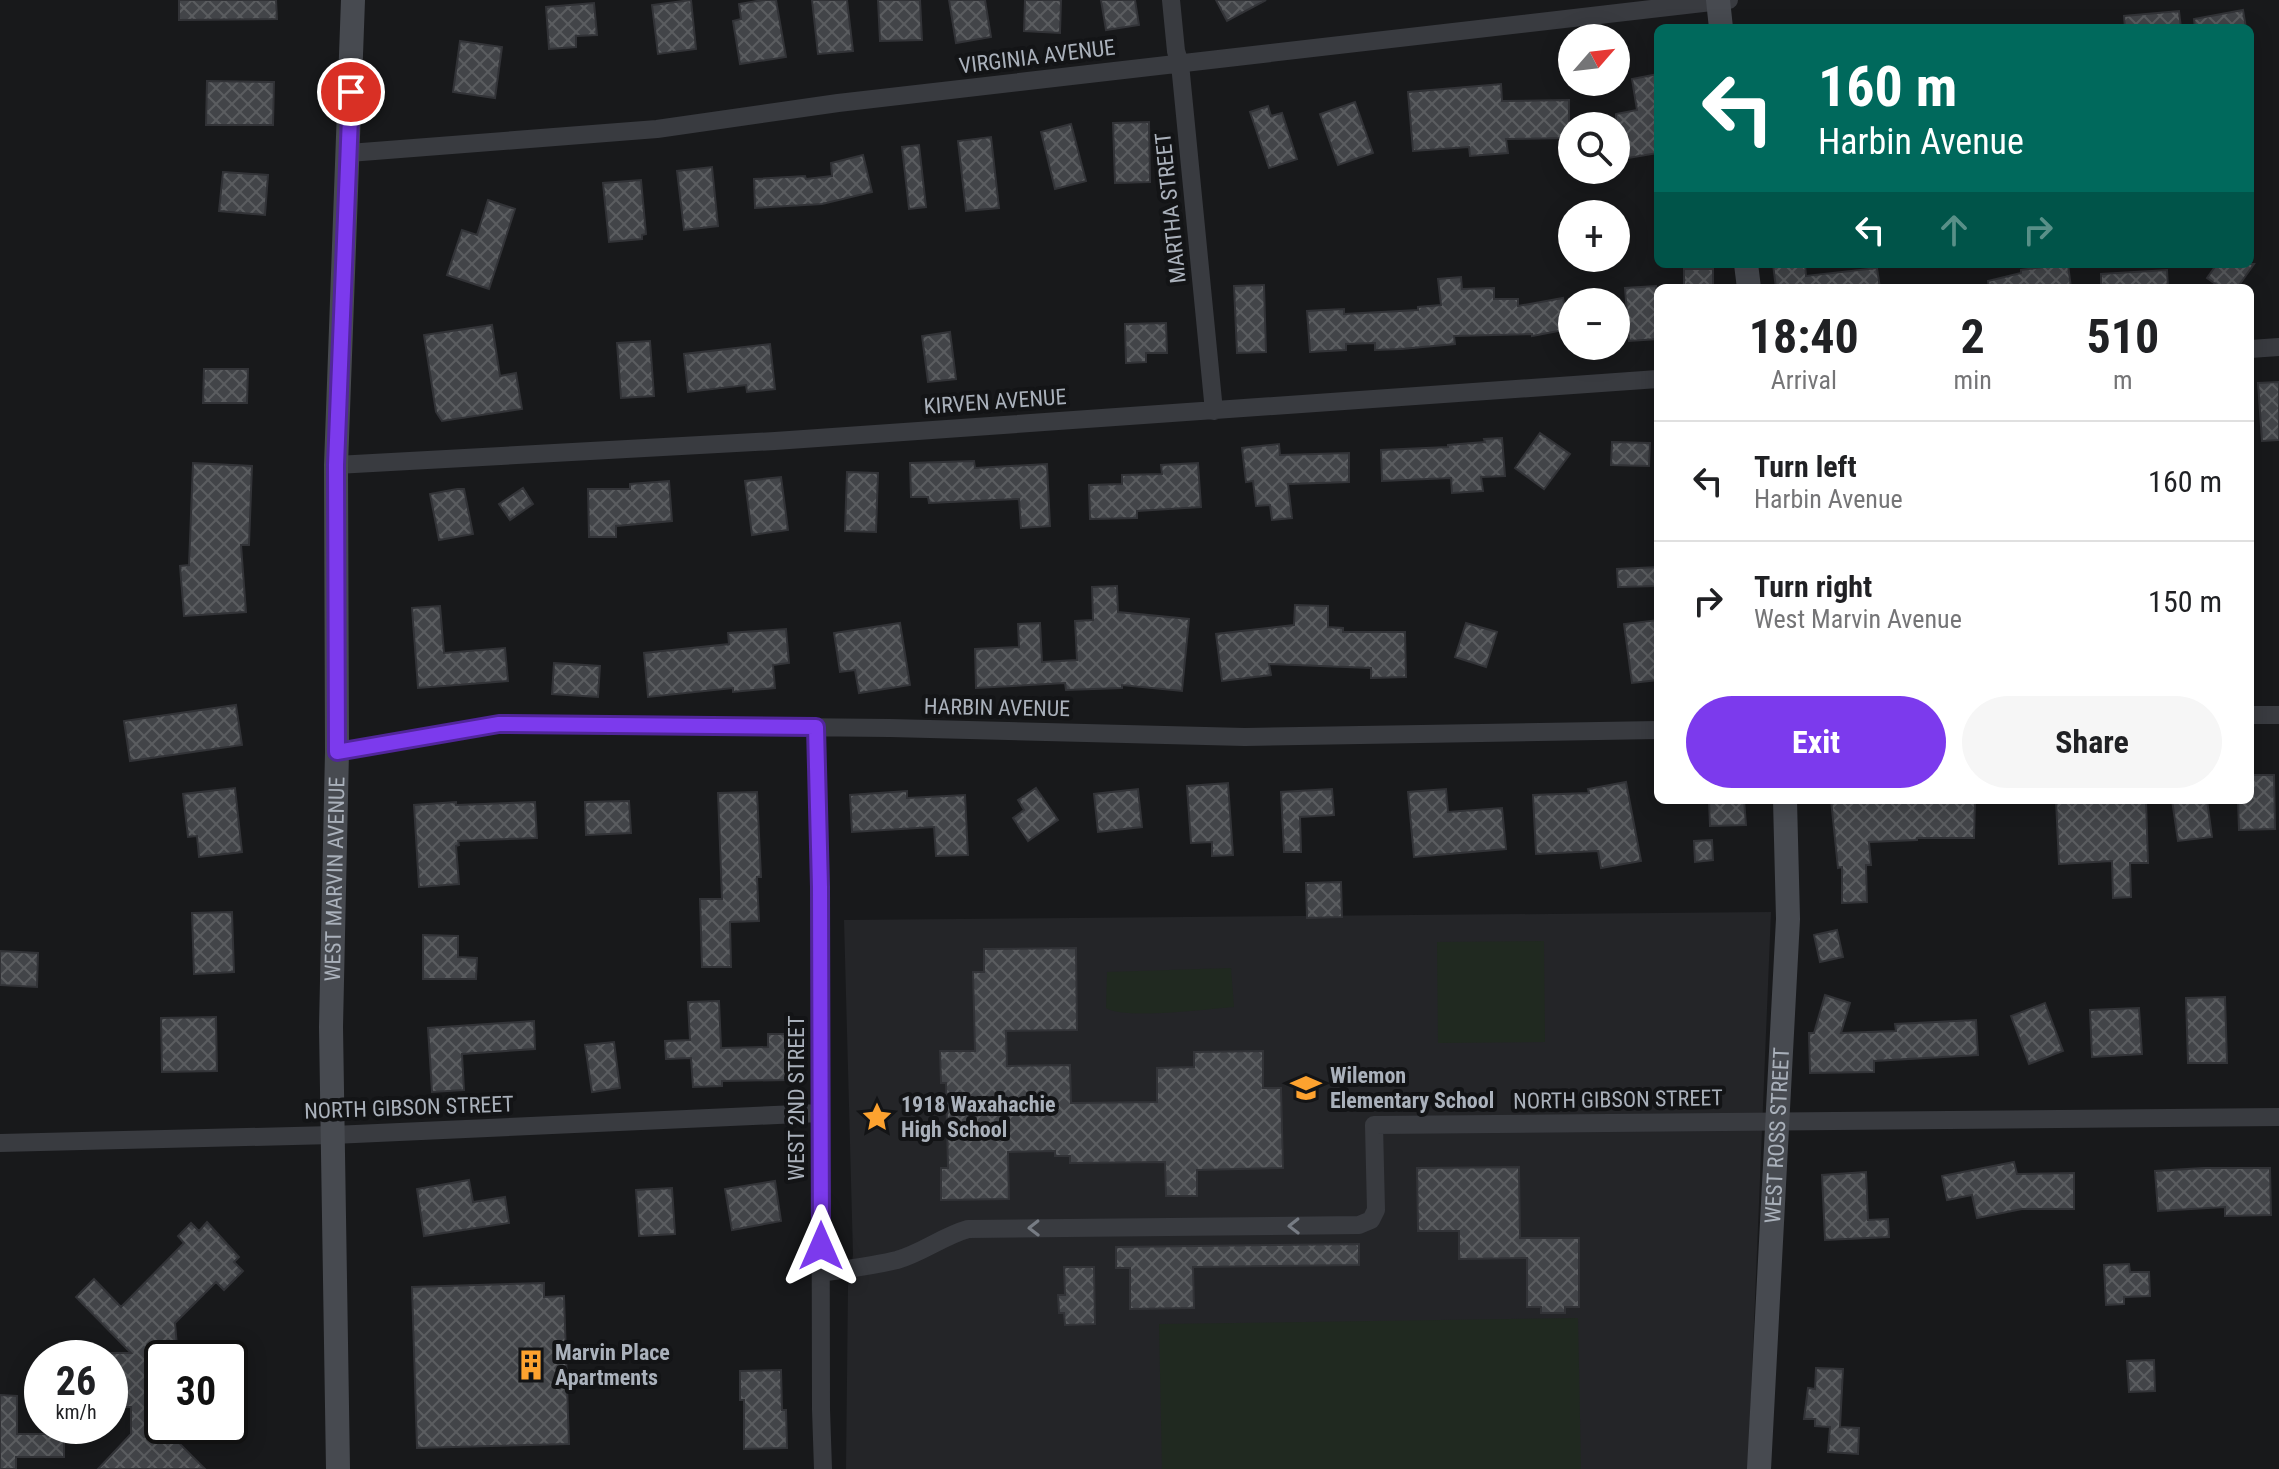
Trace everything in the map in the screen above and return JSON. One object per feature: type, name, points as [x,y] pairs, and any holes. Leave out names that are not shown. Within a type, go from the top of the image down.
[{"type":"street","name":"WEST MARVIN AVENUE","points":[[338,1469],[331,1027],[337,752],[336,465],[353,0]]},
{"type":"street","name":"MARTHA STREET","points":[[1171,0],[1214,411]]},
{"type":"street","points":[[1718,0],[1721,24]]},
{"type":"street","name":"VIRGINIA AVENUE","points":[[349,153],[657,129],[838,103],[1729,0]]},
{"type":"street","points":[[2254,349],[2279,347]]},
{"type":"street","name":"KIRVEN AVENUE","points":[[336,465],[805,439],[1654,379]]},
{"type":"street","points":[[2254,715],[2279,715]]},
{"type":"street","name":"HARBIN AVENUE","points":[[337,752],[499,724],[816,727],[1245,737],[1654,730]]},
{"type":"street","name":"WEST 2ND STREET","points":[[816,727],[820,887],[823,1469]]},
{"type":"street","name":"WEST ROSS STREET","points":[[1759,1469],[1788,919],[1785,804]]},
{"type":"street","name":"NORTH GIBSON STREET","points":[[0,1143],[333,1135],[820,1113]]},
{"type":"street","name":"NORTH GIBSON STREET","points":[[821,1273],[896,1260],[968,1229],[1359,1225],[1371,1220],[1376,1210],[1374,1125],[2279,1117]]},
{"type":"shaded area","name":"Wilemon Elementary School","points":[[1771,912],[1748,1469],[846,1469],[848,1286],[853,1255],[844,920]]},
{"type":"shaded area","points":[[1544,941],[1545,1042],[1438,1043],[1437,942]]},
{"type":"shaded area","points":[[1231,968],[1234,1007],[1148,1013],[1106,1008],[1107,972]]},
{"type":"shaded area","points":[[1578,1318],[1581,1469],[1162,1469],[1159,1324]]},
{"type":"building","points":[[179,0],[276,0],[277,19],[179,20]]},
{"type":"building","points":[[691,0],[696,49],[658,54],[652,5]]},
{"type":"building","points":[[776,0],[786,57],[740,64],[733,21],[741,19],[739,4]]},
{"type":"building","points":[[812,0],[847,0],[853,51],[818,54]]},
{"type":"building","points":[[878,0],[920,0],[922,40],[880,41]]},
{"type":"building","points":[[949,0],[985,0],[991,37],[956,43]]},
{"type":"building","points":[[1025,0],[1061,0],[1060,33],[1024,31]]},
{"type":"building","points":[[1101,0],[1135,0],[1139,25],[1106,30]]},
{"type":"building","points":[[1216,0],[1266,0],[1227,21]]},
{"type":"building","points":[[594,3],[597,35],[576,36],[576,47],[549,49],[546,7]]},
{"type":"building","points":[[2243,10],[2245,24],[2195,24],[2194,19]]},
{"type":"building","points":[[2179,11],[2181,24],[2125,24],[2124,16]]},
{"type":"building","points":[[460,41],[502,47],[495,98],[453,92]]},
{"type":"building","points":[[1654,75],[1654,154],[1630,158],[1630,112],[1626,112],[1637,110],[1632,79]]},
{"type":"building","points":[[207,81],[274,82],[273,125],[206,125]]},
{"type":"building","points":[[1501,84],[1502,101],[1569,100],[1569,112],[1558,112],[1558,138],[1506,139],[1508,153],[1470,156],[1469,147],[1413,151],[1408,92]]},
{"type":"building","points":[[1355,102],[1373,153],[1338,165],[1320,114]]},
{"type":"building","points":[[1268,106],[1271,116],[1282,113],[1297,159],[1269,168],[1250,112]]},
{"type":"building","points":[[1149,122],[1150,182],[1115,183],[1113,123]]},
{"type":"building","points":[[1071,124],[1086,181],[1055,189],[1041,132]]},
{"type":"building","points":[[991,137],[999,208],[966,211],[958,141]]},
{"type":"building","points":[[919,145],[926,207],[909,209],[902,147]]},
{"type":"building","points":[[863,155],[872,192],[822,204],[755,208],[754,179],[832,176],[831,163]]},
{"type":"building","points":[[712,167],[718,226],[684,230],[677,171]]},
{"type":"building","points":[[223,172],[268,175],[265,215],[219,211]]},
{"type":"building","points":[[641,180],[646,234],[642,235],[642,239],[609,242],[603,183]]},
{"type":"building","points":[[488,200],[515,209],[489,289],[447,275],[462,230],[477,235]]},
{"type":"building","points":[[1774,268],[1805,268],[1806,276],[1877,268],[1879,284],[1776,284]]},
{"type":"building","points":[[2068,268],[2070,284],[1988,284],[1988,281],[2021,273],[2021,270]]},
{"type":"building","points":[[2214,268],[2251,268],[2240,284],[2215,284],[2207,278]]},
{"type":"building","points":[[1684,269],[1713,269],[1713,284],[1684,284]]},
{"type":"building","points":[[2167,270],[2168,284],[2101,284],[2101,274]]},
{"type":"building","points":[[1461,277],[1462,289],[1494,288],[1494,299],[1518,299],[1518,306],[1558,299],[1558,331],[1532,336],[1454,336],[1455,344],[1401,349],[1375,350],[1375,343],[1346,344],[1346,350],[1310,352],[1307,311],[1344,309],[1344,314],[1418,310],[1418,307],[1441,305],[1438,279]]},
{"type":"building","points":[[1264,285],[1266,352],[1237,353],[1234,286]]},
{"type":"building","points":[[1654,286],[1654,339],[1630,341],[1630,288],[1625,288]]},
{"type":"building","points":[[1166,323],[1167,353],[1146,353],[1146,362],[1126,363],[1125,324]]},
{"type":"building","points":[[492,325],[500,376],[516,373],[522,409],[442,421],[436,412],[424,335]]},
{"type":"building","points":[[950,332],[956,379],[928,382],[922,336]]},
{"type":"building","points":[[650,341],[654,396],[621,398],[617,343]]},
{"type":"building","points":[[770,344],[775,389],[747,392],[746,385],[688,392],[684,354]]},
{"type":"building","points":[[204,369],[248,369],[247,403],[203,403]]},
{"type":"building","points":[[2279,382],[2279,440],[2262,441],[2258,383]]},
{"type":"building","points":[[1540,433],[1570,454],[1544,489],[1515,468]]},
{"type":"building","points":[[1502,438],[1505,476],[1481,477],[1483,491],[1452,493],[1451,478],[1382,481],[1381,450],[1448,447]]},
{"type":"building","points":[[1612,442],[1650,443],[1649,466],[1611,465]]},
{"type":"building","points":[[1279,444],[1280,455],[1349,453],[1349,482],[1288,484],[1292,518],[1272,520],[1270,505],[1256,506],[1253,481],[1246,482],[1242,448]]},
{"type":"building","points":[[974,461],[975,468],[1047,464],[1050,526],[1021,528],[1019,499],[929,503],[928,497],[911,497],[910,463]]},
{"type":"building","points":[[193,463],[252,466],[249,545],[241,545],[246,612],[184,616],[180,566],[189,565]]},
{"type":"building","points":[[1198,463],[1201,507],[1137,511],[1137,518],[1090,519],[1089,485],[1122,484],[1122,475],[1162,474],[1161,465]]},
{"type":"building","points":[[847,472],[878,473],[876,532],[845,531]]},
{"type":"building","points":[[781,477],[788,530],[752,535],[745,481]]},
{"type":"building","points":[[669,481],[672,521],[616,526],[616,537],[589,537],[588,489],[630,489],[630,484]]},
{"type":"building","points":[[523,488],[533,504],[510,520],[499,504]]},
{"type":"building","points":[[464,489],[473,534],[439,540],[430,494]]},
{"type":"building","points":[[1654,567],[1654,586],[1618,587],[1617,569]]},
{"type":"building","points":[[1117,586],[1118,612],[1189,619],[1182,691],[1122,685],[1122,688],[1066,690],[1065,683],[976,688],[975,649],[1019,647],[1018,624],[1040,623],[1042,662],[1077,660],[1075,621],[1093,620],[1092,587]]},
{"type":"building","points":[[1295,605],[1328,606],[1328,627],[1343,628],[1343,632],[1405,632],[1406,677],[1371,678],[1371,668],[1269,664],[1271,675],[1222,681],[1216,634],[1294,625]]},
{"type":"building","points":[[440,606],[444,653],[505,648],[508,681],[418,688],[412,608]]},
{"type":"building","points":[[1654,620],[1654,680],[1632,683],[1624,624]]},
{"type":"building","points":[[900,623],[910,685],[859,693],[855,670],[840,672],[834,633]]},
{"type":"building","points":[[1466,623],[1497,632],[1486,667],[1455,657]]},
{"type":"building","points":[[786,629],[789,663],[773,665],[775,688],[733,692],[733,688],[648,697],[644,653],[729,644],[728,633]]},
{"type":"building","points":[[554,663],[600,666],[598,697],[552,694]]},
{"type":"building","points":[[236,705],[242,745],[130,761],[124,721]]},
{"type":"building","points":[[2254,775],[2274,775],[2275,829],[2239,830],[2238,804],[2254,804]]},
{"type":"building","points":[[1626,782],[1641,861],[1601,868],[1598,851],[1536,854],[1533,795],[1589,793],[1588,789]]},
{"type":"building","points":[[1228,783],[1233,855],[1212,856],[1212,842],[1191,843],[1187,786]]},
{"type":"building","points":[[235,788],[242,852],[199,857],[197,836],[188,837],[183,794]]},
{"type":"building","points":[[1036,788],[1058,820],[1028,841],[1013,818],[1024,810],[1018,800]]},
{"type":"building","points":[[1138,789],[1142,827],[1098,832],[1094,794]]},
{"type":"building","points":[[1332,789],[1334,815],[1300,817],[1301,852],[1284,852],[1281,792]]},
{"type":"building","points":[[1446,789],[1448,812],[1502,808],[1506,849],[1414,857],[1408,792]]},
{"type":"building","points":[[907,791],[907,798],[965,795],[968,855],[936,856],[934,827],[852,832],[850,795]]},
{"type":"building","points":[[757,792],[761,877],[757,877],[759,921],[730,922],[731,967],[702,967],[700,899],[722,899],[718,793]]},
{"type":"building","points":[[629,801],[631,833],[586,835],[585,802]]},
{"type":"building","points":[[456,802],[456,805],[535,802],[537,838],[458,841],[459,884],[419,887],[414,805]]},
{"type":"building","points":[[1709,804],[1744,804],[1746,825],[1710,826]]},
{"type":"building","points":[[1831,804],[1975,804],[1974,838],[1869,842],[1871,865],[1866,865],[1867,902],[1842,903],[1842,867],[1838,868]]},
{"type":"building","points":[[2056,804],[2146,804],[2148,863],[2130,863],[2131,897],[2113,898],[2112,861],[2059,864]]},
{"type":"building","points":[[2173,804],[2208,804],[2212,837],[2178,841]]},
{"type":"building","points":[[1712,840],[1713,860],[1695,862],[1694,841]]},
{"type":"building","points":[[1341,882],[1342,917],[1307,918],[1306,883]]},
{"type":"building","points":[[232,912],[234,972],[194,974],[192,913]]},
{"type":"building","points":[[1837,930],[1843,957],[1820,962],[1814,935]]},
{"type":"building","points":[[423,935],[458,936],[458,957],[477,958],[476,979],[423,979]]},
{"type":"building","points":[[1076,948],[1077,1030],[1006,1031],[1007,1066],[1070,1065],[1071,1103],[1157,1102],[1157,1068],[1194,1067],[1194,1052],[1263,1051],[1263,1088],[1281,1088],[1283,1168],[1197,1170],[1197,1196],[1166,1196],[1165,1162],[1070,1163],[1070,1156],[1055,1156],[1055,1151],[1008,1152],[1009,1199],[941,1200],[941,1168],[948,1168],[946,1083],[941,1083],[940,1051],[975,1051],[973,972],[984,972],[984,949]]},
{"type":"building","points":[[0,951],[38,953],[37,987],[0,985]]},
{"type":"building","points":[[1825,995],[1850,1003],[1841,1033],[1896,1031],[1895,1024],[1976,1020],[1978,1055],[1874,1061],[1874,1072],[1810,1073],[1809,1033],[1814,1033]]},
{"type":"building","points":[[2225,997],[2227,1063],[2188,1063],[2186,998]]},
{"type":"building","points":[[719,1001],[721,1048],[768,1047],[768,1034],[788,1034],[789,1080],[722,1081],[722,1086],[693,1087],[691,1058],[666,1059],[665,1041],[690,1040],[688,1002]]},
{"type":"building","points":[[2045,1003],[2063,1051],[2029,1064],[2011,1016]]},
{"type":"building","points":[[2139,1008],[2142,1054],[2092,1057],[2090,1010]]},
{"type":"building","points":[[216,1017],[217,1071],[162,1072],[161,1018]]},
{"type":"building","points":[[534,1021],[535,1049],[462,1054],[464,1090],[432,1092],[428,1028]]},
{"type":"building","points":[[614,1042],[620,1088],[592,1092],[585,1045]]},
{"type":"building","points":[[2014,1162],[2017,1174],[2074,1173],[2074,1209],[2022,1209],[1977,1218],[1972,1195],[1947,1200],[1942,1176]]},
{"type":"building","points":[[1519,1167],[1520,1238],[1579,1238],[1579,1307],[1565,1307],[1565,1313],[1541,1313],[1541,1307],[1527,1307],[1527,1258],[1459,1259],[1459,1231],[1418,1231],[1417,1168]]},
{"type":"building","points":[[2270,1168],[2271,1215],[2225,1216],[2225,1207],[2158,1211],[2155,1171]]},
{"type":"building","points":[[1866,1172],[1868,1220],[1888,1219],[1889,1237],[1825,1240],[1822,1175]]},
{"type":"building","points":[[469,1180],[473,1202],[505,1197],[509,1223],[424,1236],[417,1189]]},
{"type":"building","points":[[775,1181],[781,1221],[732,1230],[725,1189]]},
{"type":"building","points":[[672,1188],[675,1234],[639,1236],[636,1190]]},
{"type":"building","points":[[207,1222],[239,1257],[234,1262],[243,1271],[224,1290],[216,1282],[175,1323],[176,1340],[144,1340],[144,1444],[180,1444],[205,1469],[98,1469],[122,1444],[128,1444],[131,1434],[128,1353],[131,1353],[128,1340],[118,1340],[76,1297],[94,1279],[121,1307],[184,1243],[178,1236],[191,1223],[199,1231]]},
{"type":"building","points":[[1359,1244],[1359,1265],[1193,1267],[1194,1308],[1130,1309],[1130,1268],[1116,1268],[1116,1247]]},
{"type":"building","points":[[2129,1264],[2130,1272],[2149,1272],[2150,1296],[2124,1297],[2124,1304],[2106,1305],[2104,1265]]},
{"type":"building","points":[[1064,1267],[1094,1267],[1095,1324],[1065,1325],[1064,1313],[1059,1313],[1058,1295],[1065,1295]]},
{"type":"building","name":"Marvin Place Apartments","points":[[544,1283],[544,1297],[564,1296],[569,1444],[417,1448],[412,1287]]},
{"type":"building","points":[[2154,1360],[2155,1391],[2129,1392],[2127,1361]]},
{"type":"building","points":[[1816,1368],[1843,1369],[1840,1427],[1859,1428],[1858,1454],[1828,1452],[1830,1427],[1815,1426],[1815,1419],[1804,1419],[1808,1388],[1815,1389]]},
{"type":"building","points":[[781,1370],[787,1448],[744,1449],[744,1400],[740,1400],[740,1371]]},
{"type":"building","points":[[0,1395],[17,1396],[17,1434],[24,1434],[24,1444],[64,1444],[64,1457],[16,1457],[16,1469],[0,1469]]},
{"type":"place","name":"Wilemon Elementary School","points":[[1306,1088]]},
{"type":"place","name":"1918 Waxahachie High School","points":[[877,1117]]},
{"type":"place","name":"Marvin Place Apartments","points":[[531,1365]]},
{"type":"route","points":[[351,92],[336,465],[337,752],[499,724],[816,727],[820,887],[821,1246]]}]
